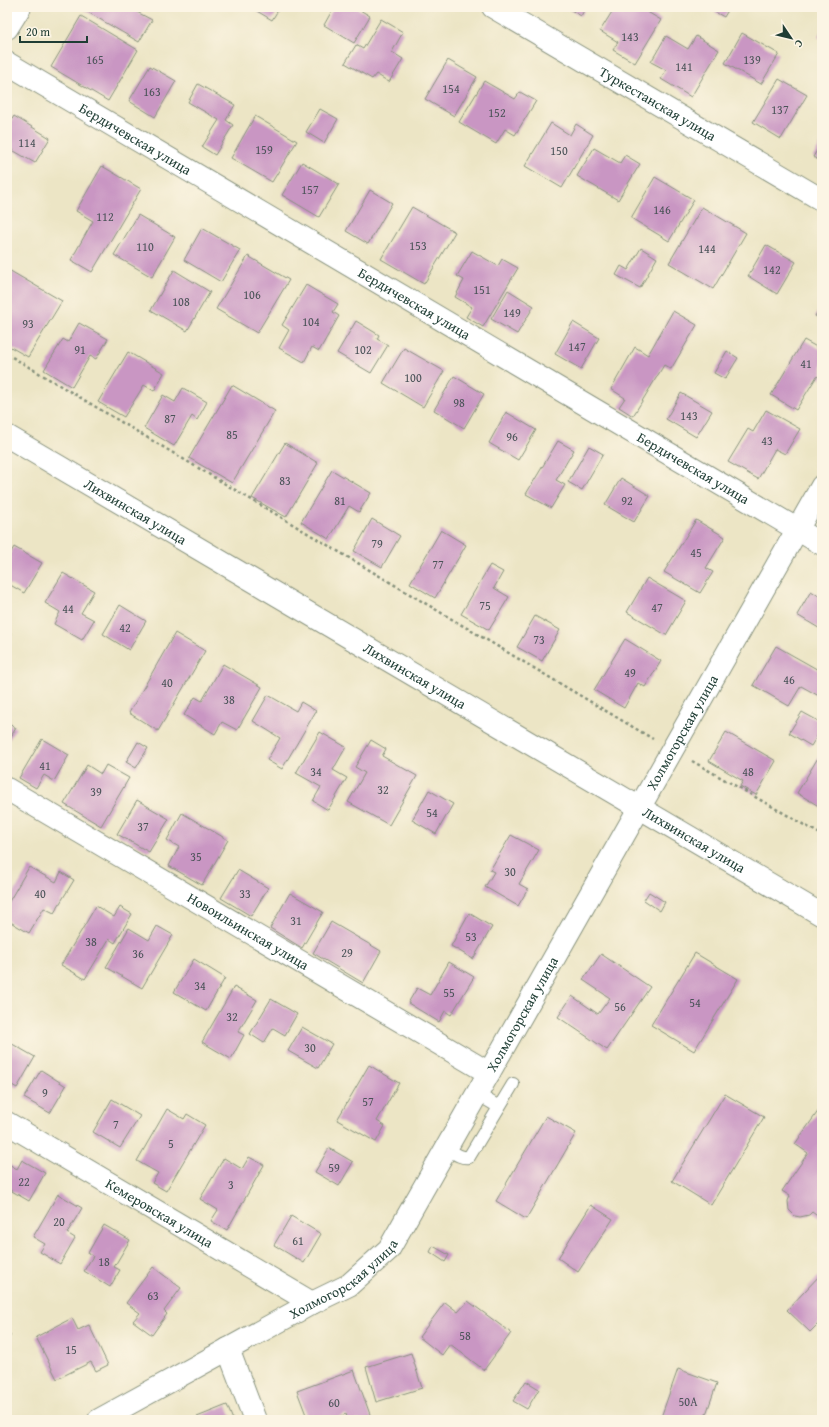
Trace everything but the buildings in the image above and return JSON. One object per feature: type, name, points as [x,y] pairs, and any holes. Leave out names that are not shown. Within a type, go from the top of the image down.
[{"type":"street","points":[[7,28],[20,7]]},
{"type":"street","name":"Туркестанская улица","points":[[493,7],[822,200]]},
{"type":"street","name":"Бердичевская улица","points":[[7,63],[822,544]]},
{"type":"street","name":"Лихвинская улица","points":[[7,436],[822,915]]},
{"type":"street","name":"Холмогорская улица","points":[[99,1420],[349,1284],[389,1248],[822,486]]},
{"type":"street","name":"Новоильинская улица","points":[[7,789],[489,1073]]},
{"type":"street","name":"Кемеровская улица","points":[[7,1123],[312,1303]]},
{"type":"street","points":[[228,1349],[255,1420]]},
{"type":"lane","points":[[446,1148],[460,1157],[469,1157],[513,1084]]},
{"type":"lane","points":[[477,1094],[499,1107]]},
{"type":"path","points":[[7,354],[672,750],[822,835]]}]
